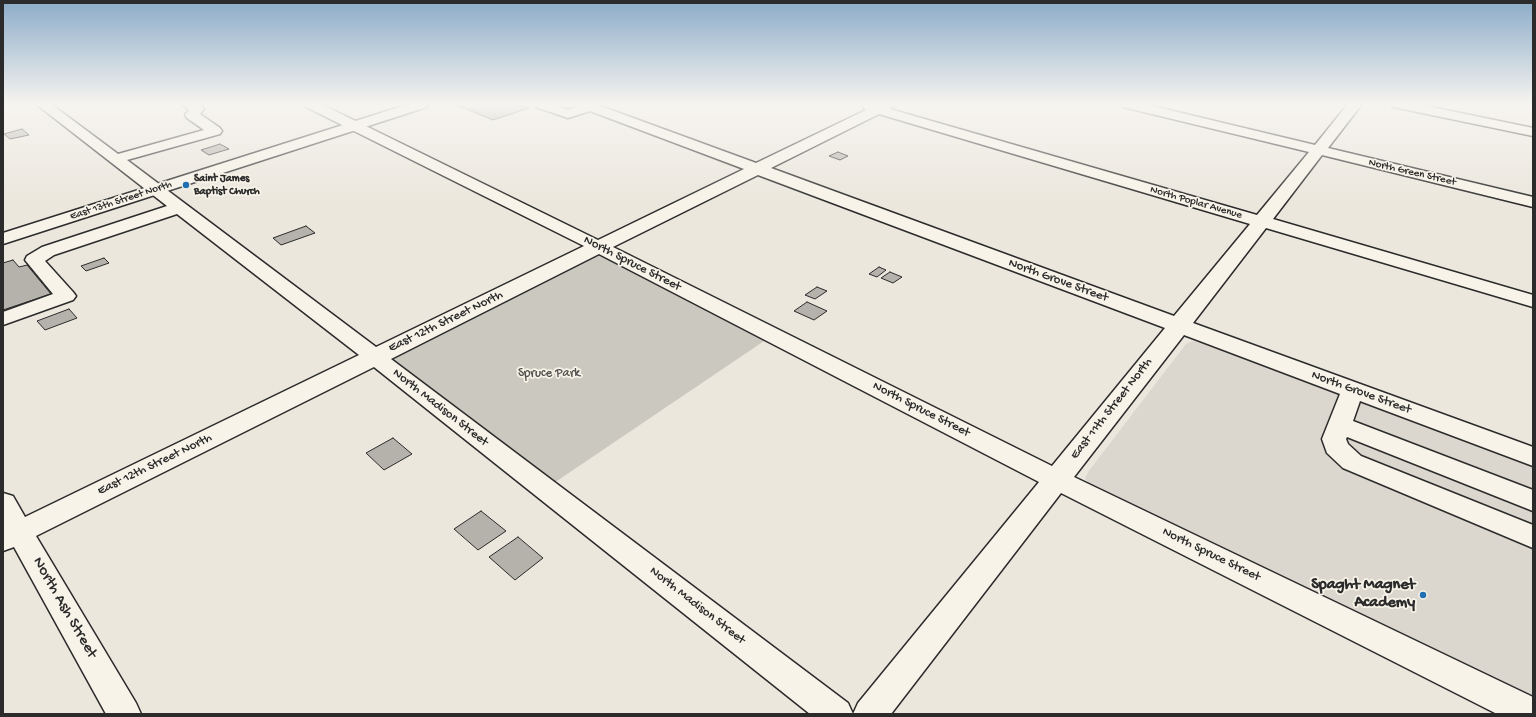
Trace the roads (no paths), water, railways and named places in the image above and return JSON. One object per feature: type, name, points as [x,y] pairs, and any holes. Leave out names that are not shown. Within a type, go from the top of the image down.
[{"type":"street","name":"North Madison Street","points":[[87,137],[836,714]]},
{"type":"street","points":[[115,159],[190,137]]},
{"type":"street","name":"East 13th Street North","points":[[3,239],[315,137]]},
{"type":"street","name":"North Spruce Street","points":[[378,137],[599,247],[1056,479],[1532,714]]},
{"type":"street","name":"North Grove Street","points":[[673,137],[1533,457]]},
{"type":"street","name":"East 12th Street North","points":[[11,536],[821,137]]},
{"type":"street","name":"North Poplar Avenue","points":[[984,137],[1260,221],[1533,301]]},
{"type":"street","name":"North Green Street","points":[[1265,137],[1533,202]]},
{"type":"street","name":"East 11th Street North","points":[[870,714],[1177,325],[1327,137]]},
{"type":"street","points":[[3,319],[66,296],[34,260],[48,251],[178,208]]},
{"type":"street","points":[[1353,390],[1334,438],[1336,447],[1343,456],[1352,462],[1533,537]]},
{"type":"street","points":[[1339,425],[1533,501]]},
{"type":"street","name":"North Ash Street","points":[[3,503],[11,536],[124,714]]},
{"type":"place","name":"Saint James Baptist Church","points":[[186,185]]},
{"type":"place","name":"Spaght Magnet Academy","points":[[1423,595]]},
{"type":"park label","name":"Spruce Park","points":[[549,374]]}]
